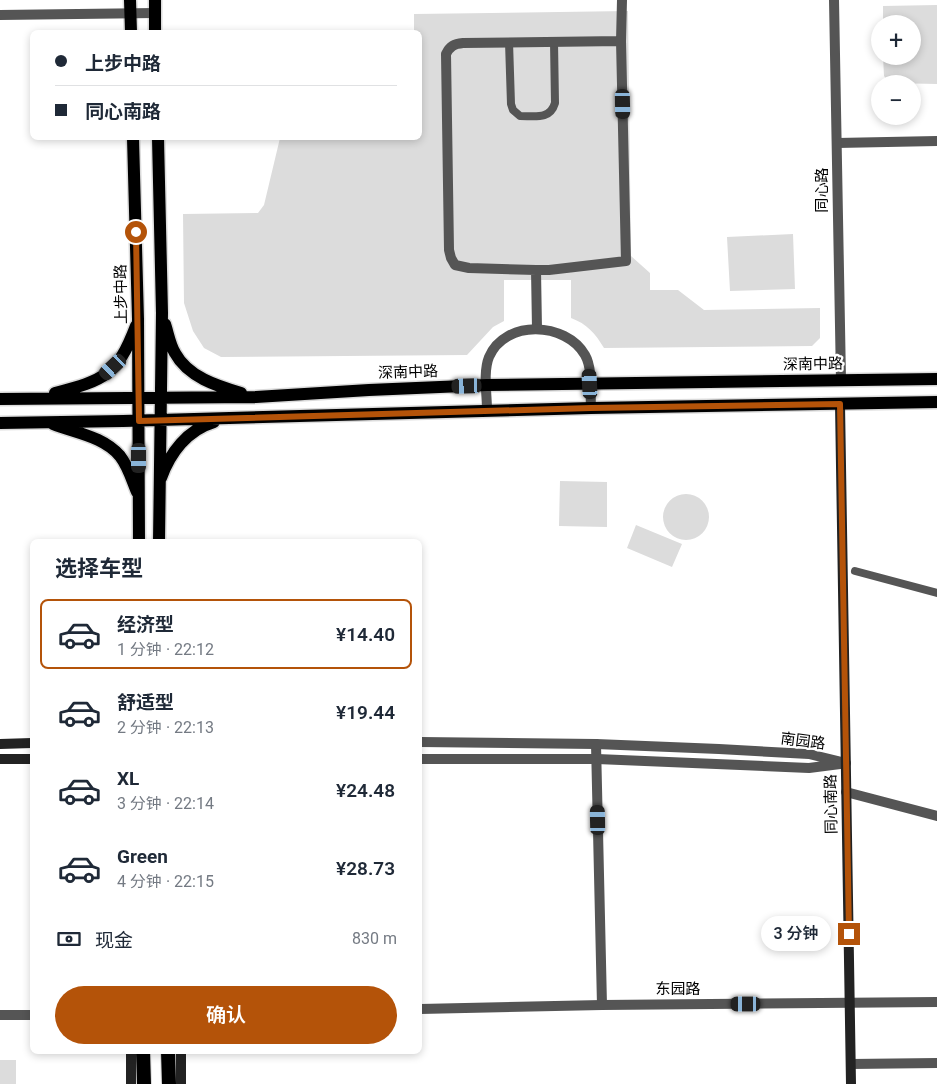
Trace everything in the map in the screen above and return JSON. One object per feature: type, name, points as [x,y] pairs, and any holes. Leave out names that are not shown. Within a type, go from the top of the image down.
[{"type":"highway","points":[[143,1054],[144,1084]]},
{"type":"highway","points":[[168,1054],[169,1084]]},
{"type":"main road","points":[[130,6],[131,30]]},
{"type":"main road","points":[[155,6],[155,30]]},
{"type":"main road","name":"上步中路","points":[[133,140],[138,319],[139,539]]},
{"type":"main road","points":[[158,140],[162,313],[158,490],[159,539]]},
{"type":"main road","points":[[162,313],[175,354],[185,365],[194,373],[220,387],[256,397]]},
{"type":"main road","points":[[36,398],[93,382],[105,375],[126,350],[138,319]]},
{"type":"main road","name":"深南中路","points":[[0,399],[160,396],[256,397],[369,390],[487,386],[937,379]]},
{"type":"main road","points":[[0,423],[139,421],[487,410],[937,402]]},
{"type":"main road","name":"同心南路","points":[[840,404],[851,1084]]},
{"type":"main road","points":[[158,490],[169,460],[188,437],[208,423],[231,418]]},
{"type":"main road","points":[[46,422],[95,438],[112,448],[123,462],[139,496]]},
{"type":"main road","points":[[0,744],[30,744]]},
{"type":"main road","points":[[0,759],[30,759]]},
{"type":"main road","points":[[131,1054],[131,1084]]},
{"type":"main road","points":[[181,1054],[182,1084]]},
{"type":"street","points":[[621,41],[455,44],[449,48],[446,54],[449,250],[455,264],[461,267],[536,270],[626,261],[621,41],[622,0]]},
{"type":"street","name":"同心路","points":[[834,0],[841,380]]},
{"type":"street","points":[[0,15],[155,6]]},
{"type":"street","points":[[509,42],[511,104],[513,110],[520,116],[547,115],[553,110],[556,103],[554,42]]},
{"type":"street","points":[[837,143],[937,142]]},
{"type":"street","points":[[536,270],[537,329]]},
{"type":"street","points":[[487,410],[488,360],[496,347],[512,335],[537,329],[554,331],[579,347],[588,362],[591,408]]},
{"type":"street","points":[[855,571],[937,593]]},
{"type":"street","name":"南园路","points":[[422,742],[596,744],[809,754],[846,763]]},
{"type":"street","points":[[596,744],[602,1005]]},
{"type":"street","name":"南园路","points":[[422,759],[597,759],[809,768],[846,763]]},
{"type":"street","points":[[846,792],[937,816]]},
{"type":"street","name":"东园路","points":[[422,1009],[602,1005],[937,1002]]},
{"type":"street","points":[[0,1015],[30,1015]]},
{"type":"street","points":[[851,1064],[937,1063]]},
{"type":"shaded area","points":[[937,5],[937,84],[921,84],[921,75],[884,75],[883,65],[921,65],[921,15],[883,15],[883,6]]},
{"type":"shaded area","points":[[628,11],[631,256],[650,273],[650,290],[678,290],[704,310],[820,308],[820,338],[812,346],[604,348],[590,330],[582,323],[571,318],[571,280],[504,280],[504,321],[493,327],[467,355],[221,357],[204,348],[193,331],[184,303],[183,214],[258,213],[264,205],[280,140],[422,140],[422,30],[414,30],[414,14]]},
{"type":"shaded area","points":[[793,234],[795,289],[730,291],[727,237]]},
{"type":"shaded area","points":[[560,481],[607,482],[607,527],[559,526]]},
{"type":"shaded area","points":[[686,494],[699,498],[705,504],[709,517],[705,530],[699,536],[686,540],[673,536],[667,530],[663,517],[667,504],[673,498]]},
{"type":"shaded area","points":[[636,525],[682,544],[672,567],[627,548]]},
{"type":"shaded area","points":[[0,1060],[16,1060],[16,1084],[0,1084]]},
{"type":"route","points":[[136,232],[139,421],[591,408],[840,404],[849,934]]}]
